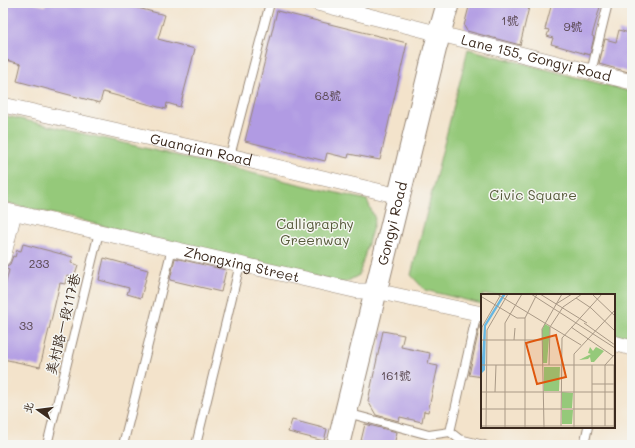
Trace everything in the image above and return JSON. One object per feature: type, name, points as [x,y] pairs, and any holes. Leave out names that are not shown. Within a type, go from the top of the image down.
[{"type":"main road","name":"Gongyi Road","points":[[338,445],[435,49],[448,3]]},
{"type":"street","name":"Lane 155, Gongyi Road","points":[[317,3],[632,82]]},
{"type":"street","name":"Guanqian Road","points":[[3,105],[399,196]]},
{"type":"street","name":"Zhongxing Street","points":[[9,211],[358,291],[376,291],[479,314]]},
{"type":"street","points":[[3,258],[9,211]]},
{"type":"street","points":[[615,343],[632,348]]},
{"type":"lane","points":[[230,156],[270,3]]},
{"type":"lane","points":[[591,72],[608,3]]},
{"type":"lane","name":"美村路一段117巷","points":[[47,445],[99,232]]},
{"type":"lane","points":[[123,445],[172,248]]},
{"type":"lane","points":[[196,445],[240,264]]},
{"type":"lane","points":[[450,432],[479,314]]},
{"type":"lane","points":[[346,413],[429,435],[450,432],[459,439],[484,445]]},
{"type":"lane","points":[[584,445],[588,428]]},
{"type":"green space","name":"Civic Square","points":[[468,49],[632,92],[632,340],[615,336],[615,294],[481,294],[481,304],[425,290],[411,275]]},
{"type":"green space","name":"Calligraphy Greenway","points":[[3,115],[367,200],[375,219],[359,275],[344,283],[3,202]]},
{"type":"building","points":[[3,3],[32,3],[45,6],[46,3],[118,3],[165,15],[158,39],[195,49],[180,107],[167,103],[166,109],[103,92],[100,103],[17,81],[21,64],[3,59]]},
{"type":"building","points":[[470,3],[530,3],[520,45],[467,31],[464,26]]},
{"type":"building","points":[[552,3],[601,3],[592,36],[594,37],[590,55],[551,44],[553,38],[547,36],[549,30],[545,29]]},
{"type":"building","points":[[277,11],[407,43],[380,160],[349,154],[348,158],[327,153],[325,161],[245,141]]},
{"type":"building","points":[[619,30],[632,34],[632,73],[599,64],[605,39],[616,42]]},
{"type":"building","points":[[23,244],[73,257],[71,263],[78,265],[74,277],[67,275],[65,284],[60,283],[40,367],[3,359],[3,294],[9,270],[4,268],[10,264],[13,256],[15,257],[17,250],[21,251]]},
{"type":"building","points":[[104,258],[148,270],[141,298],[127,294],[129,288],[99,280]]},
{"type":"building","points":[[175,258],[226,270],[221,292],[170,280]]},
{"type":"building","points":[[480,325],[481,377],[469,375]]},
{"type":"building","points":[[383,331],[404,335],[401,347],[430,353],[428,364],[438,366],[428,412],[424,411],[422,422],[400,417],[399,421],[376,415],[368,401]]},
{"type":"building","points":[[292,420],[327,429],[324,441],[288,432]]},
{"type":"building","points":[[365,424],[397,432],[394,445],[360,445]]}]
